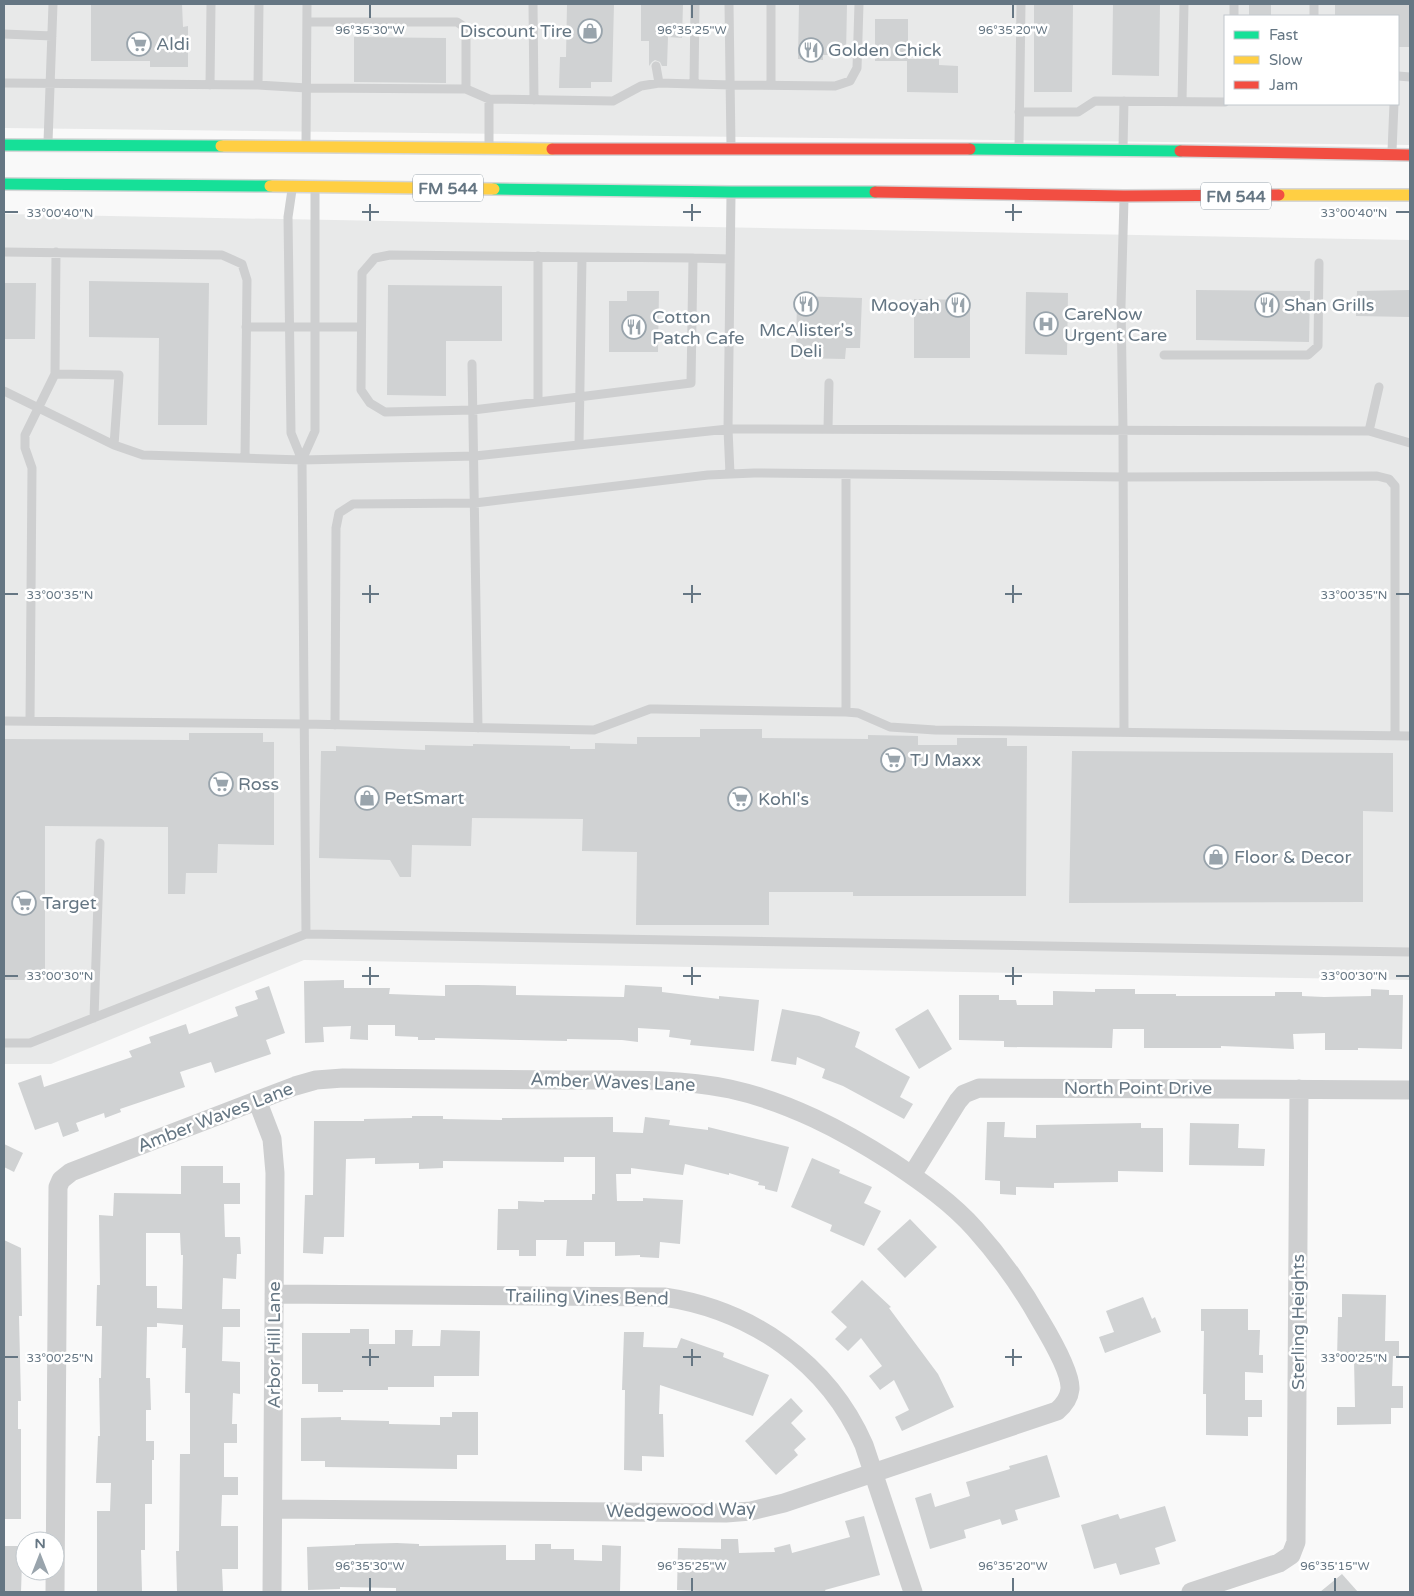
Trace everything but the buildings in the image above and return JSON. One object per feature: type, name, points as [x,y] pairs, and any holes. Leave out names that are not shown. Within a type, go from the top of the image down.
[{"type":"main road","points":[[4,145],[306,153],[489,148],[731,154],[1019,149],[1123,156],[1410,155]]},
{"type":"main road","name":"FM 544","points":[[4,184],[314,181],[948,192],[1124,191],[1410,196]]},
{"type":"street","name":"Amber Waves Lane","points":[[55,1592],[57,1195],[61,1180],[71,1172],[306,1082],[342,1078],[659,1080],[729,1089],[764,1098],[797,1110],[865,1144],[912,1175],[950,1205],[974,1228],[1027,1296],[1051,1338],[1069,1380],[1070,1390],[1068,1399]]},
{"type":"street","name":"North Point Drive","points":[[912,1175],[958,1101],[964,1094],[979,1088],[1410,1090]]},
{"type":"street","name":"Sterling Heights","points":[[1191,1592],[1280,1563],[1291,1555],[1296,1542],[1299,1089]]},
{"type":"street","name":"Arbor Hill Lane","points":[[257,1100],[267,1124],[274,1153],[272,1592]]},
{"type":"street","name":"Trailing Vines Bend","points":[[274,1294],[646,1296],[685,1300],[709,1306],[751,1324],[793,1352],[812,1370],[829,1387],[855,1425],[913,1592]]},
{"type":"street","name":"Wedgewood Way","points":[[273,1509],[738,1512],[784,1503],[1057,1411],[1068,1399]]},
{"type":"lane","points":[[48,145],[54,4]]},
{"type":"lane","points":[[210,85],[211,4]]},
{"type":"lane","points":[[258,85],[259,4]]},
{"type":"lane","points":[[306,153],[307,4]]},
{"type":"lane","points":[[533,4],[534,100]]},
{"type":"lane","points":[[694,83],[695,4]]},
{"type":"lane","points":[[730,4],[731,154]]},
{"type":"lane","points":[[771,84],[772,4]]},
{"type":"lane","points":[[4,84],[258,85],[307,88],[466,89],[489,99],[613,101],[641,86],[659,83],[834,86],[850,81],[857,68],[859,4]]},
{"type":"lane","points":[[1019,149],[1021,4]]},
{"type":"lane","points":[[1182,101],[1184,4]]},
{"type":"lane","points":[[307,22],[457,22],[466,28],[466,89]]},
{"type":"lane","points":[[4,34],[52,36]]},
{"type":"lane","points":[[656,66],[659,83]]},
{"type":"lane","points":[[489,99],[489,148]]},
{"type":"lane","points":[[1019,112],[1078,112],[1095,101],[1224,102]]},
{"type":"lane","points":[[1123,156],[1124,101]]},
{"type":"lane","points":[[1392,155],[1394,105]]},
{"type":"lane","points":[[302,460],[314,431],[314,181]]},
{"type":"lane","points":[[294,182],[288,217],[291,433],[302,460],[306,934]]},
{"type":"lane","points":[[730,474],[728,428],[731,188]]},
{"type":"lane","points":[[1124,191],[1121,306],[1124,477],[1124,732]]},
{"type":"lane","points":[[4,252],[222,255],[242,264],[247,280],[245,458]]},
{"type":"lane","points":[[30,721],[32,468],[25,448],[25,435],[54,374],[56,252]]},
{"type":"lane","points":[[693,258],[691,383],[473,410],[385,412],[370,403],[361,390],[360,327],[362,273],[375,258],[390,255],[538,256],[693,258],[730,259]]},
{"type":"lane","points":[[538,256],[538,401]]},
{"type":"lane","points":[[579,445],[582,257]]},
{"type":"lane","points":[[1164,355],[1308,355],[1318,346],[1319,263]]},
{"type":"lane","points":[[246,327],[360,327]]},
{"type":"lane","points":[[472,364],[478,728]]},
{"type":"lane","points":[[54,374],[119,375],[114,445]]},
{"type":"lane","points":[[828,428],[829,383]]},
{"type":"lane","points":[[1369,431],[1379,387]]},
{"type":"lane","points":[[4,391],[114,445],[143,455],[302,460],[475,456],[728,428],[1369,431],[1410,443]]},
{"type":"lane","points":[[335,725],[336,528],[339,513],[353,504],[475,503],[730,474],[1124,477],[1377,476],[1389,479],[1395,486],[1395,736]]},
{"type":"lane","points":[[846,475],[846,712]]},
{"type":"lane","points":[[4,721],[304,724],[594,730],[650,708],[846,712],[858,713],[890,727],[935,730],[1410,736]]},
{"type":"lane","points":[[94,1018],[100,843]]},
{"type":"lane","points":[[4,1043],[30,1043],[306,934],[1410,952]]},
{"type":"shaded area","points":[[4,4],[1410,4],[1410,145],[4,128]]},
{"type":"shaded area","points":[[4,214],[1410,240],[1410,980],[304,960],[51,1064],[4,1064]]},
{"type":"traffic: fast","points":[[4,145],[221,146]]},
{"type":"traffic: fast","points":[[970,149],[1180,151]]},
{"type":"traffic: fast","points":[[4,184],[270,186]]},
{"type":"traffic: fast","points":[[494,189],[875,192]]},
{"type":"traffic: slow","points":[[221,146],[552,149]]},
{"type":"traffic: slow","points":[[270,186],[494,189]]},
{"type":"traffic: slow","points":[[1279,195],[1410,195]]},
{"type":"traffic: jam","points":[[552,149],[970,149]]},
{"type":"traffic: jam","points":[[1180,151],[1410,155]]},
{"type":"traffic: jam","points":[[875,192],[1124,196],[1279,195]]},
{"type":"place","name":"Discount Tire","points":[[590,31]]},
{"type":"place","name":"Aldi","points":[[139,44]]},
{"type":"place","name":"Golden Chick","points":[[811,50]]},
{"type":"place","name":"McAlister's Deli","points":[[806,304]]},
{"type":"place","name":"Mooyah","points":[[958,305]]},
{"type":"place","name":"Shan Grills","points":[[1267,305]]},
{"type":"place","name":"CareNow Urgent Care","points":[[1046,324]]},
{"type":"place","name":"Cotton Patch Cafe","points":[[634,327]]},
{"type":"place","name":"TJ Maxx","points":[[893,760]]},
{"type":"place","name":"Ross","points":[[221,784]]},
{"type":"place","name":"PetSmart","points":[[367,798]]},
{"type":"place","name":"Kohl's","points":[[740,799]]},
{"type":"place","name":"Floor & Decor","points":[[1216,857]]},
{"type":"place","name":"Target","points":[[24,903]]}]
